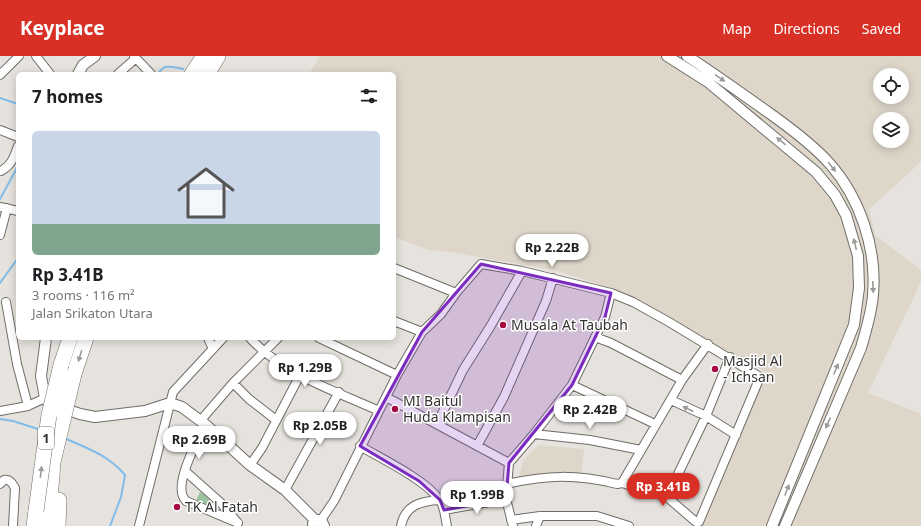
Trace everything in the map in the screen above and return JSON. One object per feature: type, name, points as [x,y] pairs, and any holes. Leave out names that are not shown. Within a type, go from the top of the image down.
[{"type":"highway","points":[[195,72],[209,61]]},
{"type":"highway","name":"1","points":[[36,526],[36,511],[50,415],[61,365],[69,340]]},
{"type":"highway","name":"1","points":[[48,526],[53,462],[74,374],[85,340]]},
{"type":"highway","points":[[58,526],[64,416]]},
{"type":"street","points":[[1,73],[19,56]]},
{"type":"street","points":[[36,56],[48,72]]},
{"type":"street","points":[[79,72],[83,65],[95,56]]},
{"type":"street","points":[[667,56],[708,82],[816,172],[835,195],[846,215],[858,256],[859,288],[854,325],[772,526]]},
{"type":"street","points":[[687,56],[733,86],[808,141],[831,164],[842,179],[858,208],[870,246],[873,294],[863,341],[785,526]]},
{"type":"street","points":[[120,72],[135,57],[149,72]]},
{"type":"street","points":[[0,130],[16,137]]},
{"type":"street","points":[[0,172],[8,167],[13,160],[16,152]]},
{"type":"street","points":[[0,235],[3,208],[16,211]]},
{"type":"street","points":[[46,340],[41,376],[45,398],[53,406],[95,417],[145,411],[170,403],[182,407],[204,423],[250,465],[285,490],[318,523],[334,501],[386,396],[422,332],[441,314],[480,264],[488,264],[522,271],[611,293],[633,302],[708,344],[760,377],[699,522],[696,522],[667,497],[622,483],[617,484],[573,476],[558,476],[506,484]]},
{"type":"street","points":[[396,269],[456,293]]},
{"type":"street","points":[[437,424],[463,370],[522,271]]},
{"type":"street","points":[[477,446],[504,397],[546,301],[553,278]]},
{"type":"street","points":[[611,293],[604,317],[572,385],[534,434],[509,463],[506,484],[506,499],[512,523],[540,516],[597,516],[629,526]]},
{"type":"street","points":[[6,302],[17,364],[28,406]]},
{"type":"street","points":[[396,322],[422,332]]},
{"type":"street","points":[[595,337],[612,343],[682,380]]},
{"type":"street","points":[[209,340],[213,349]]},
{"type":"street","points":[[139,526],[170,403],[176,387],[221,340]]},
{"type":"street","points":[[252,340],[264,353],[300,375],[379,412]]},
{"type":"street","points":[[240,524],[184,498],[182,483],[193,447],[204,423],[233,383],[276,340]]},
{"type":"street","points":[[323,340],[397,375]]},
{"type":"street","points":[[622,483],[682,380],[708,344]]},
{"type":"street","points":[[667,497],[706,416],[730,357]]},
{"type":"street","points":[[250,465],[300,375]]},
{"type":"street","points":[[233,383],[249,400],[276,420]]},
{"type":"street","points":[[572,385],[655,424]]},
{"type":"street","points":[[285,490],[339,392]]},
{"type":"street","points":[[386,396],[509,463]]},
{"type":"street","points":[[0,411],[28,406],[45,398]]},
{"type":"street","points":[[671,400],[706,416],[736,435]]},
{"type":"street","points":[[534,434],[590,440],[641,450]]},
{"type":"street","points":[[360,446],[419,481],[440,500],[444,510],[446,526]]},
{"type":"street","points":[[185,471],[221,502],[240,524]]},
{"type":"street","points":[[0,484],[6,480],[15,488],[13,526]]},
{"type":"street","points":[[444,510],[506,499]]},
{"type":"street","points":[[401,526],[406,512],[413,505],[421,502],[440,500]]},
{"type":"street","points":[[536,526],[540,516]]},
{"type":"highlighted area","points":[[481,264],[488,264],[611,293],[605,317],[572,385],[509,463],[506,499],[444,510],[440,500],[419,481],[360,446],[422,332]]},
{"type":"shaded area","points":[[320,56],[921,56],[921,162],[869,209],[875,235],[921,270],[921,282],[868,393],[921,414],[921,526],[698,526],[764,371],[669,319],[595,283],[558,271],[452,252],[429,250],[396,238],[396,72],[310,72]]},
{"type":"shaded area","points":[[539,445],[584,449],[581,479],[566,479],[517,485],[523,461]]},
{"type":"green space","points":[[200,492],[214,500],[209,508],[196,501]]},
{"type":"waterway","points":[[159,72],[166,67],[183,69]]},
{"type":"waterway","points":[[0,98],[16,103]]},
{"type":"waterway","points":[[0,199],[16,170]]},
{"type":"waterway","points":[[0,283],[16,261]]},
{"type":"waterway","points":[[0,419],[13,421],[41,430]]},
{"type":"waterway","points":[[64,438],[104,457],[112,462],[125,475],[121,497],[110,526]]},
{"type":"place","name":"Musala At Taubah","points":[[503,325]]},
{"type":"place","name":"Masjid Al - Ichsan","points":[[715,369]]},
{"type":"place","name":"MI Baitul Huda Klampisan","points":[[395,409]]},
{"type":"place","name":"TK Al Fatah","points":[[177,507]]}]
